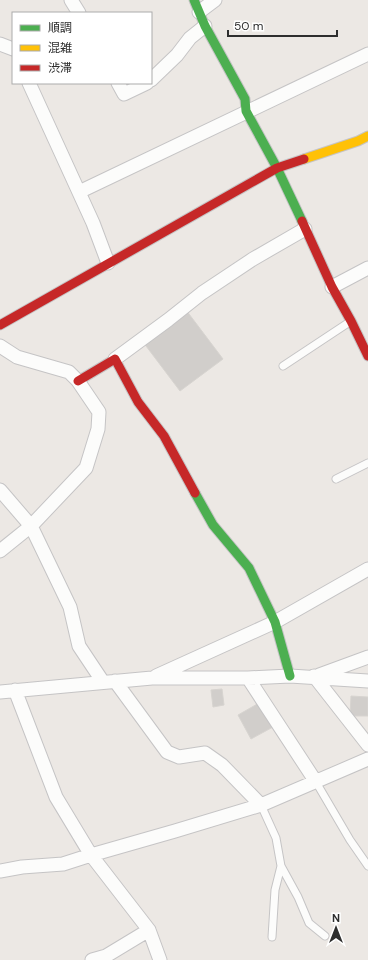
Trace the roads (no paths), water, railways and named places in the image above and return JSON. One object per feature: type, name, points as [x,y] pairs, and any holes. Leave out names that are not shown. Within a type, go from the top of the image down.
[{"type":"street","points":[[72,0],[79,12]]},
{"type":"street","points":[[215,0],[197,6],[205,26],[245,99],[246,111],[277,168],[332,287],[368,356]]},
{"type":"street","points":[[152,79],[177,55],[190,38],[205,26]]},
{"type":"street","points":[[0,44],[12,50]]},
{"type":"street","points":[[79,192],[368,54]]},
{"type":"street","points":[[29,84],[93,223],[108,263]]},
{"type":"street","points":[[119,84],[124,94],[145,84]]},
{"type":"street","points":[[0,325],[277,168],[358,141],[368,136]]},
{"type":"street","points":[[78,381],[115,358],[168,320],[202,293],[253,259],[305,229]]},
{"type":"street","points":[[332,287],[368,268]]},
{"type":"street","points":[[0,346],[17,357],[69,372],[78,381],[99,412],[98,429],[86,468],[31,526],[0,551]]},
{"type":"street","points":[[115,358],[138,402],[164,436],[214,525],[248,568],[274,622],[290,676]]},
{"type":"street","points":[[0,490],[31,526],[70,606],[79,646],[168,752],[179,756],[206,753],[222,765],[261,805]]},
{"type":"street","points":[[152,678],[274,622],[368,569]]},
{"type":"street","points":[[314,676],[368,657]]},
{"type":"street","points":[[314,676],[368,745]]},
{"type":"street","points":[[0,692],[152,678],[314,676],[368,681]]},
{"type":"street","points":[[248,678],[316,782]]},
{"type":"street","points":[[15,690],[56,797],[91,855],[149,930],[160,960]]},
{"type":"street","points":[[0,872],[22,867],[63,864],[261,805],[368,759]]},
{"type":"street","points":[[92,960],[106,956],[149,930]]},
{"type":"lane","points":[[283,366],[351,321]]},
{"type":"lane","points":[[336,479],[368,463]]},
{"type":"lane","points":[[316,782],[350,840],[368,866]]},
{"type":"lane","points":[[261,805],[276,838],[281,866],[298,897],[309,924],[325,936]]},
{"type":"lane","points":[[272,937],[275,890],[281,866]]}]
